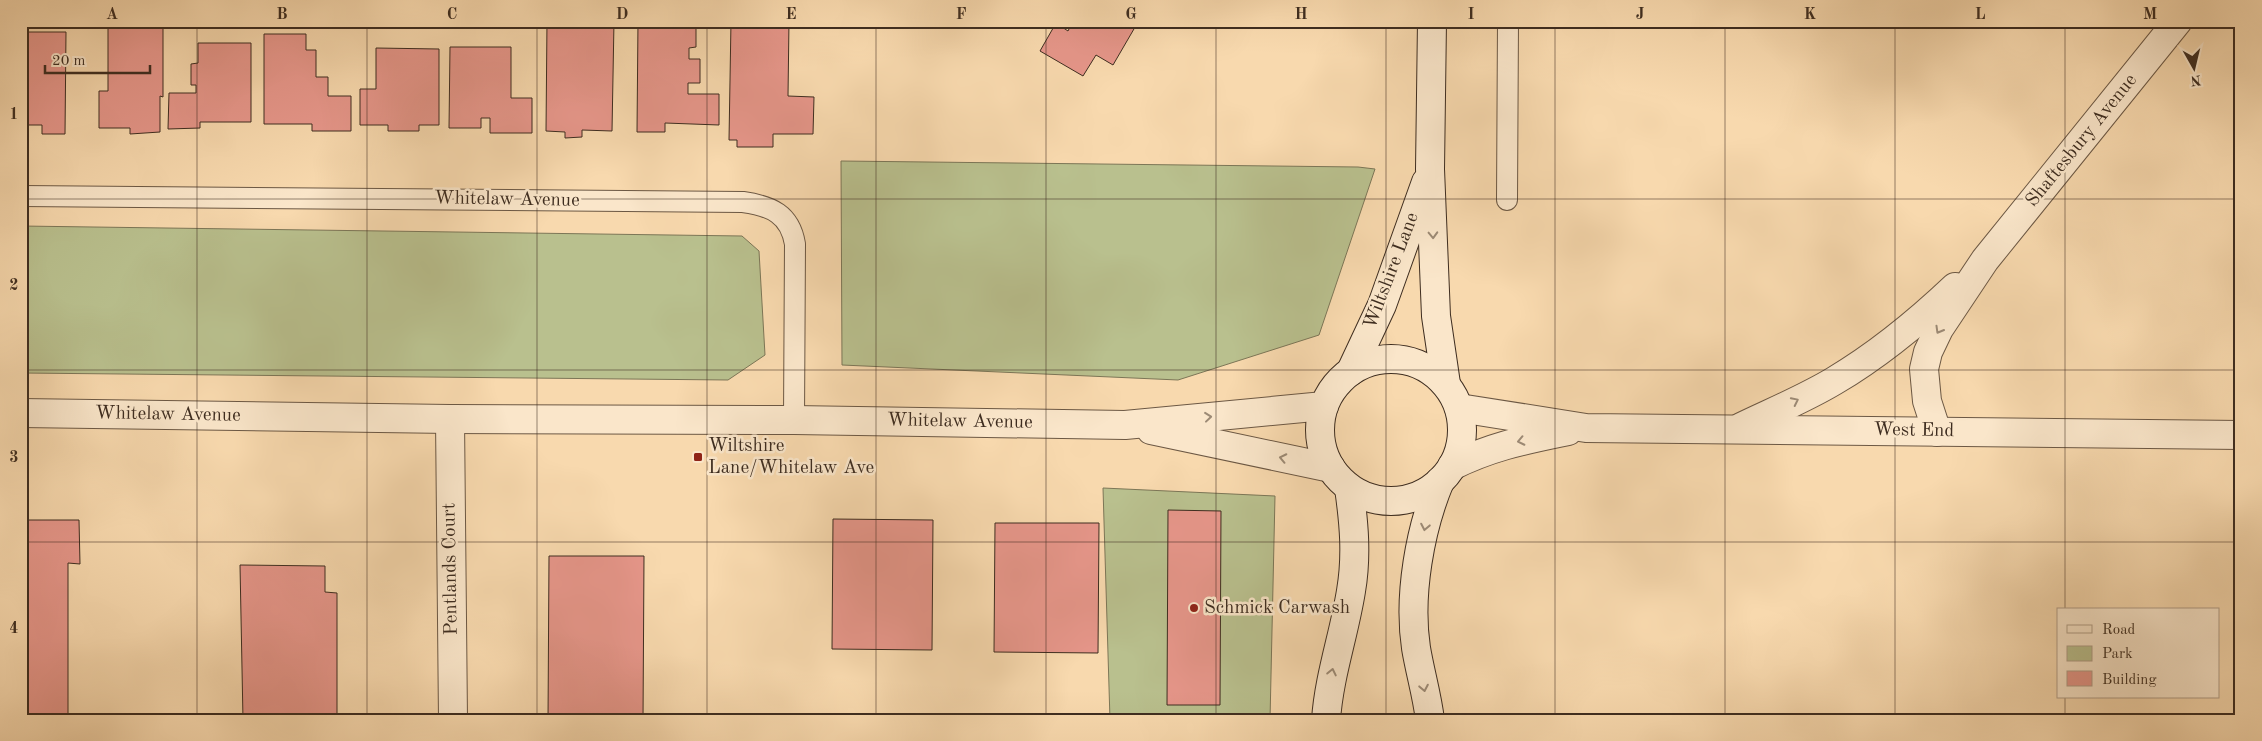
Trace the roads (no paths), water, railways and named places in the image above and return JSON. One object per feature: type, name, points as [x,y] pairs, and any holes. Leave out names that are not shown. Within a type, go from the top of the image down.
[{"type":"street","name":"Wiltshire Lane","points":[[1432,21],[1430,169],[1436,316],[1446,384]]},
{"type":"street","name":"Shaftesbury Avenue","points":[[1938,432],[1927,401],[1924,378],[1925,362],[1939,329],[1985,260],[2178,21]]},
{"type":"street","name":"Wiltshire Lane","points":[[1351,371],[1382,305],[1430,169]]},
{"type":"street","name":"Shaftesbury Avenue","points":[[1735,430],[1797,401],[1834,381],[1859,364],[1908,328],[1985,260]]},
{"type":"street","points":[[1430,720],[1416,646],[1415,598],[1426,518],[1460,448],[1462,428],[1459,408],[1446,384],[1426,368],[1401,360],[1375,361],[1351,371],[1335,386],[1324,406],[1320,427],[1322,441],[1331,468],[1349,488],[1377,500],[1407,500],[1424,493],[1446,474]]},
{"type":"street","name":"Whitelaw Avenue","points":[[21,413],[1125,425],[1324,406]]},
{"type":"street","name":"West End","points":[[1459,408],[1586,428],[2241,435]]},
{"type":"street","name":"Pentlands Court","points":[[450,419],[453,720]]},
{"type":"street","name":"Whitelaw Avenue","points":[[1125,425],[1331,468]]},
{"type":"street","name":"West End","points":[[1446,474],[1478,453],[1499,446],[1586,428]]},
{"type":"street","points":[[1326,720],[1329,690],[1348,611],[1354,573],[1355,540],[1349,488]]},
{"type":"lane","points":[[1507,200],[1508,21]]},
{"type":"lane","name":"Whitelaw Avenue","points":[[21,196],[743,202],[765,207],[784,218],[794,235],[796,257],[794,420]]},
{"type":"place","name":"Wiltshire Lane/Whitelaw Ave","points":[[698,457]]},
{"type":"place","name":"Schmick Carwash","points":[[1194,608]]}]
